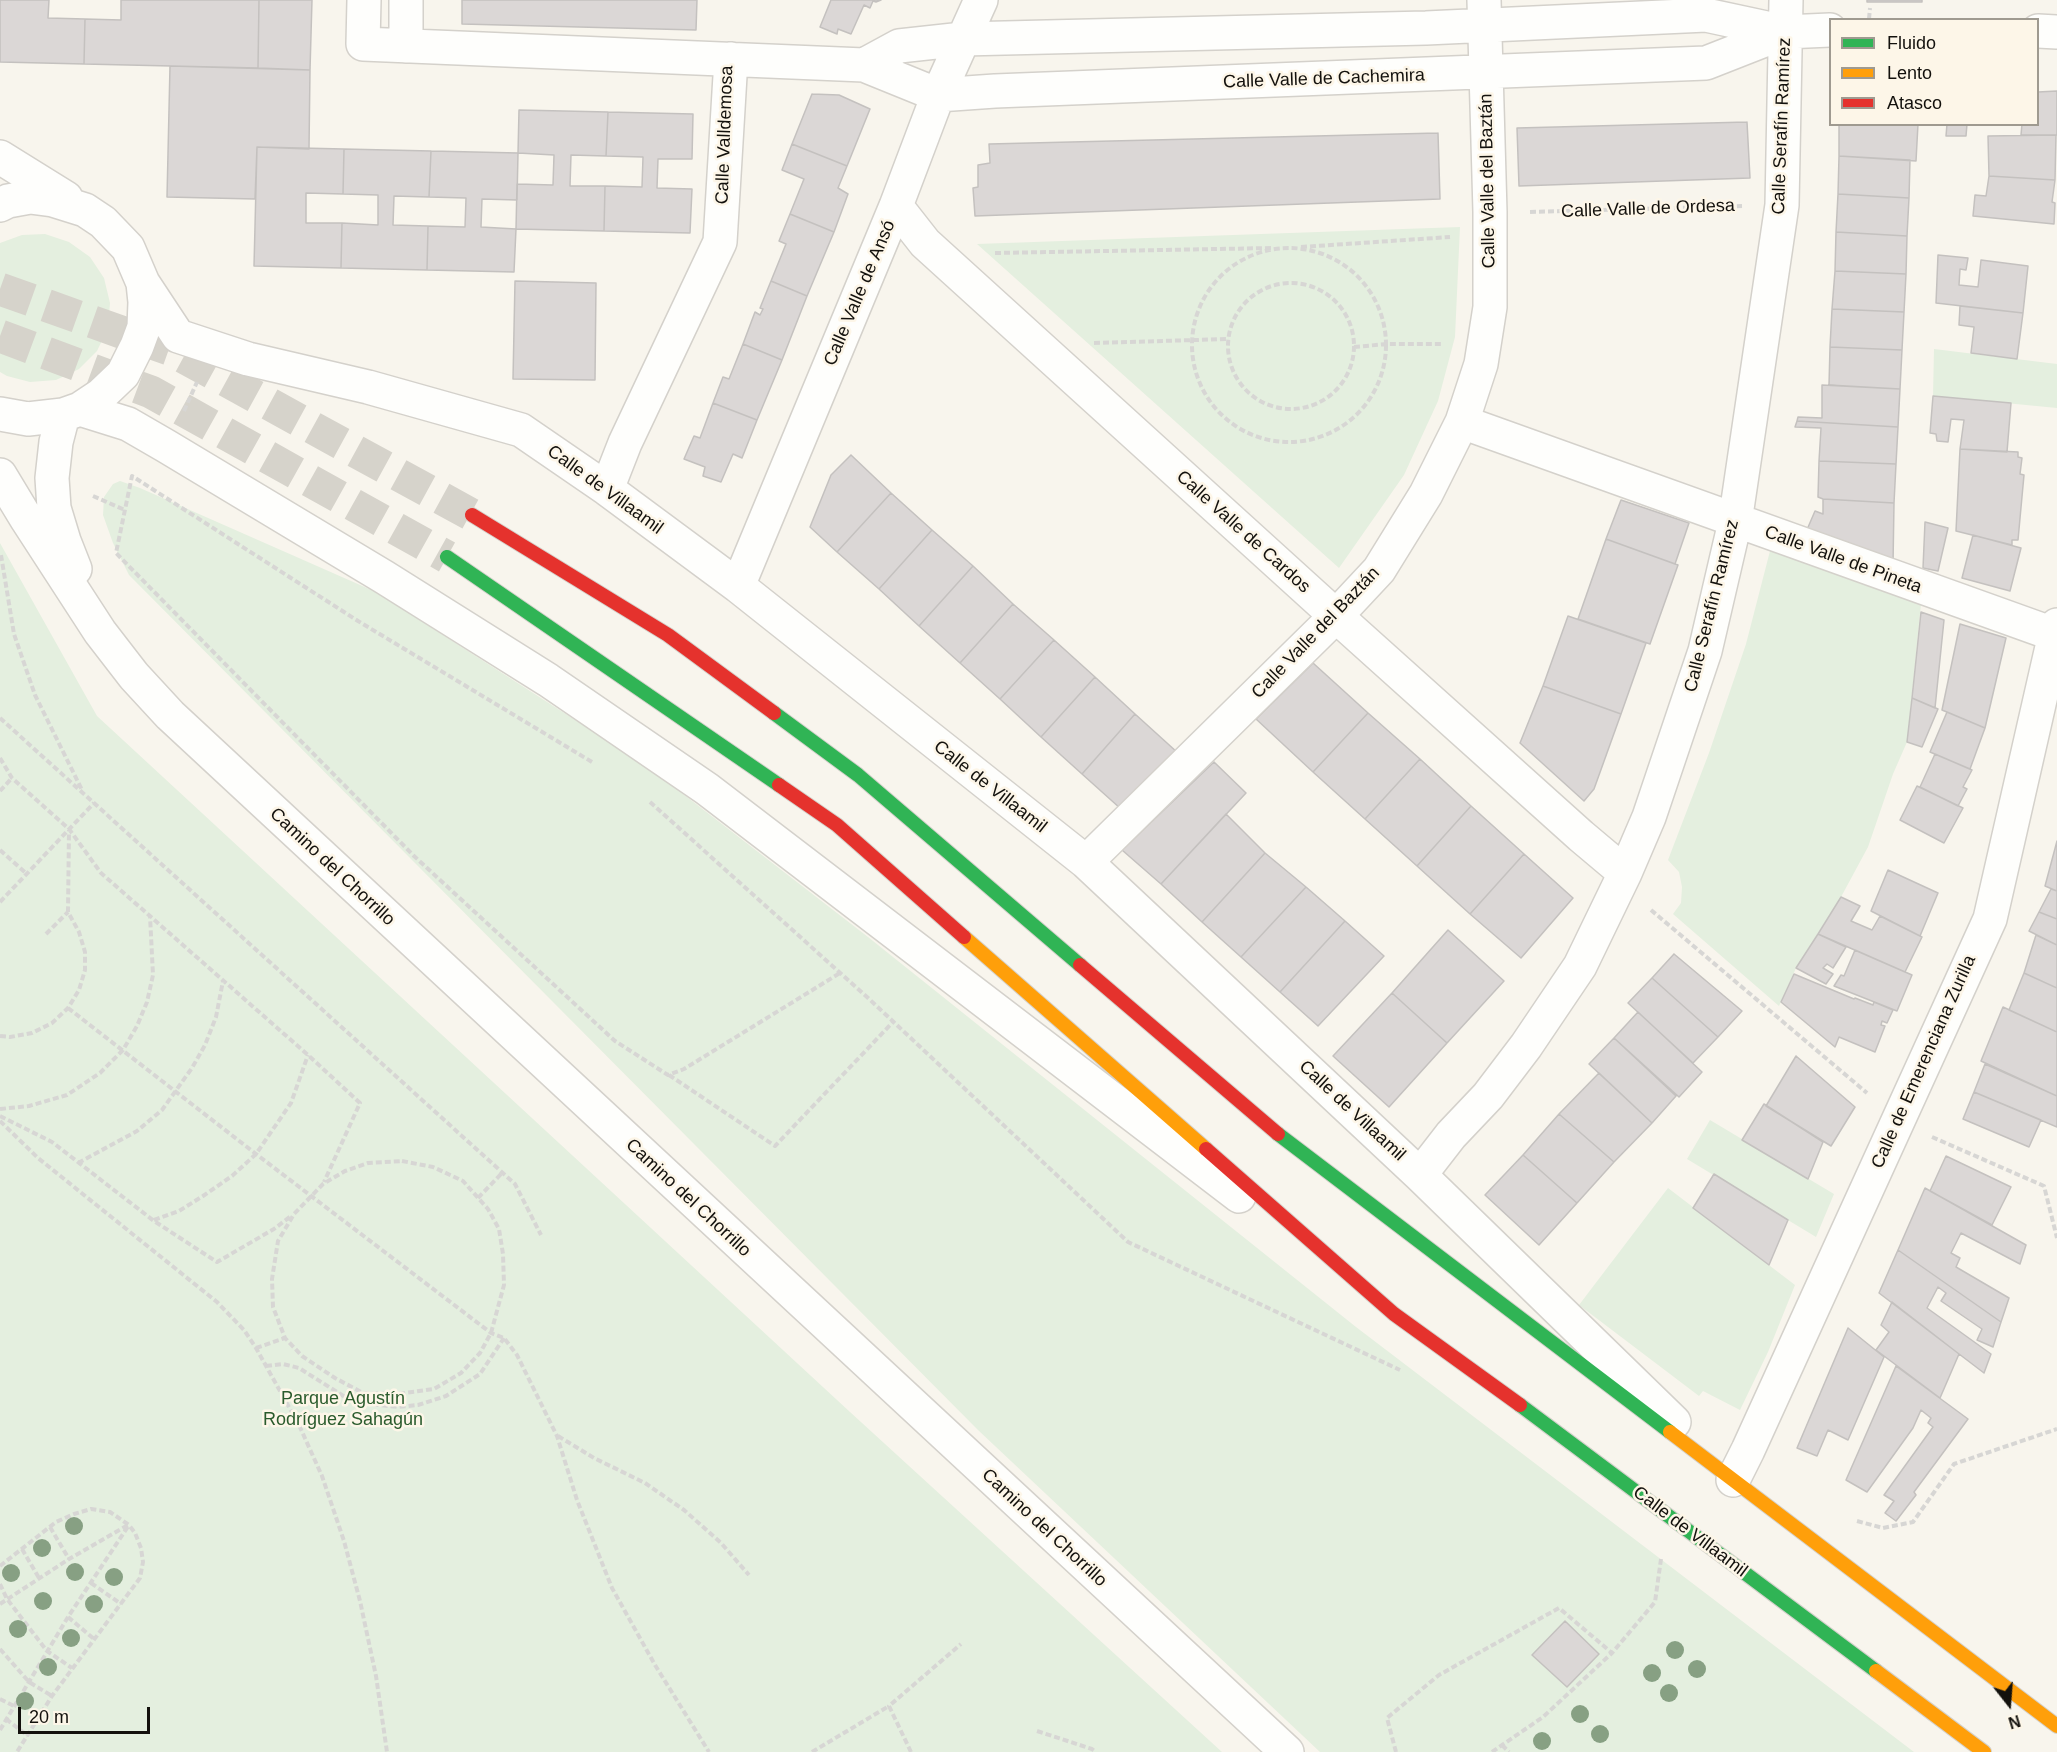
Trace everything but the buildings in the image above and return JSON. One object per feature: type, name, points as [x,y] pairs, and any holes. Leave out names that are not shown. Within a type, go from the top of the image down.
[{"type":"main road","name":"Calle de Villaamil","points":[[472,515],[668,635],[858,775],[1282,1137],[2057,1726]]},
{"type":"main road","name":"Calle de Villaamil","points":[[447,557],[837,825],[1394,1314],[1499,1389],[1984,1752]]},
{"type":"street","name":"Calle Valldemosa","points":[[364,0],[363,44],[731,59],[720,242],[625,443],[607,489]]},
{"type":"street","points":[[406,0],[406,46]]},
{"type":"street","name":"Calle Valle de Ansó","points":[[738,586],[896,206],[938,95],[981,0]]},
{"type":"street","name":"Calle Valle de Cachemira","points":[[864,65],[899,46],[963,39],[1426,28],[1485,12],[1785,16],[1829,30]]},
{"type":"street","name":"Calle Valle del Baztán","points":[[1086,862],[1336,616],[1379,570],[1426,494],[1462,422],[1480,364],[1490,308],[1485,12]]},
{"type":"street","name":"Calle Valle de Cachemira","points":[[731,59],[864,65],[938,95],[1486,73],[1707,63],[1785,16]]},
{"type":"street","name":"Calle Serafín Ramírez","points":[[1420,1175],[1451,1136],[1488,1096],[1526,1046],[1580,966],[1649,817],[1705,651],[1735,522],[1782,205],[1785,16]]},
{"type":"street","points":[[2039,32],[2057,32]]},
{"type":"street","points":[[0,157],[103,222],[128,248],[143,283],[145,302],[144,327],[137,346],[123,374],[100,395],[71,412],[28,419],[0,414]]},
{"type":"street","points":[[0,205],[8,201],[30,197],[53,200],[86,210]]},
{"type":"street","name":"Calle Valle de Cardos","points":[[896,206],[925,243],[1563,821],[1625,873]]},
{"type":"street","name":"Calle de Villaamil","points":[[143,283],[178,336],[248,359],[368,387],[521,430],[607,489],[738,586],[1086,862],[1420,1175],[1729,1478]]},
{"type":"street","name":"Calle de Villaamil","points":[[71,412],[128,424],[166,446],[384,577],[528,668],[707,789],[1394,1314]]},
{"type":"street","name":"Camino del Chorrillo","points":[[71,412],[56,442],[52,478],[54,508],[64,541],[100,632]]},
{"type":"street","name":"Calle Valle de Pineta","points":[[1462,422],[1735,522],[2056,630]]},
{"type":"street","name":"Camino del Chorrillo","points":[[0,475],[100,632],[170,715],[1287,1752]]},
{"type":"street","name":"Calle de Emerenciana Zurilla","points":[[1729,1478],[1749,1450],[1990,919],[2056,630]]},
{"type":"path","points":[[1869,18],[1870,8]]},
{"type":"path","name":"Calle Valle de Ordesa","points":[[1526,212],[1782,205]]},
{"type":"path","points":[[992,253],[1293,248],[1318,252],[1340,262],[1360,277],[1374,297],[1384,319],[1387,344],[1383,372],[1371,398],[1353,419],[1328,435],[1301,442],[1273,441],[1246,433],[1222,416],[1205,394],[1194,367],[1191,339],[1198,310],[1214,284],[1236,264],[1264,251],[1293,248],[1454,236]]},
{"type":"path","points":[[1295,283],[1314,287],[1330,297],[1343,310],[1351,328],[1354,347],[1351,365],[1342,382],[1330,395],[1314,405],[1296,409],[1278,408],[1260,401],[1245,390],[1235,375],[1229,357],[1228,339],[1233,320],[1244,304],[1259,292],[1276,285],[1295,283]]},
{"type":"path","points":[[1092,343],[1228,339]]},
{"type":"path","points":[[1354,347],[1387,344],[1446,344]]},
{"type":"path","points":[[214,347],[166,446],[132,476],[116,553],[414,856],[615,1041],[775,1146],[893,1022]]},
{"type":"path","points":[[132,476],[358,621],[594,763]]},
{"type":"path","points":[[1,550],[14,634],[35,695],[84,793]]},
{"type":"path","points":[[0,718],[515,1184],[541,1235]]},
{"type":"path","points":[[0,758],[12,778],[69,829],[101,873],[360,1103],[337,1157],[323,1184],[312,1197],[274,1229],[217,1262],[154,1221],[52,1142],[0,1116]]},
{"type":"path","points":[[0,792],[12,778]]},
{"type":"path","points":[[644,796],[840,973],[1128,1242],[1400,1370]]},
{"type":"path","points":[[0,902],[94,803]]},
{"type":"path","points":[[0,1036],[10,1037],[32,1033],[52,1023],[68,1008],[79,990],[85,970],[85,952],[79,932],[68,912],[69,829]]},
{"type":"path","points":[[0,850],[27,874]]},
{"type":"path","points":[[1647,907],[1898,1120]]},
{"type":"path","points":[[46,934],[68,912]]},
{"type":"path","points":[[0,1109],[29,1106],[67,1095],[100,1073],[123,1050],[147,1002],[153,975],[150,916]]},
{"type":"path","points":[[668,1075],[684,1069],[840,973]]},
{"type":"path","points":[[78,1164],[137,1131],[162,1110],[205,1045],[216,1017],[223,980]]},
{"type":"path","points":[[68,1008],[491,1334],[504,1338],[517,1355],[557,1436],[577,1500],[612,1588],[655,1665],[709,1752]]},
{"type":"path","points":[[154,1221],[179,1211],[203,1197],[232,1176],[256,1154],[291,1103],[308,1055]]},
{"type":"path","points":[[0,1121],[38,1158],[217,1302],[244,1330],[256,1348],[304,1435],[322,1476],[344,1541],[376,1676],[387,1752]]},
{"type":"path","points":[[1927,1134],[2044,1186],[2057,1238]]},
{"type":"path","points":[[294,1214],[278,1241],[272,1279],[273,1307],[285,1338],[302,1356],[334,1378],[363,1393],[397,1394],[434,1389],[461,1373],[480,1353],[491,1334],[504,1285],[499,1229],[488,1209],[463,1181],[434,1167],[402,1161],[368,1163],[345,1171],[323,1184]]},
{"type":"path","points":[[478,1198],[502,1173]]},
{"type":"path","points":[[256,1348],[285,1338]]},
{"type":"path","points":[[266,1366],[283,1364],[299,1368],[345,1397],[360,1403],[398,1407],[418,1405],[446,1396],[480,1374],[504,1338]]},
{"type":"path","points":[[1857,1521],[1882,1528],[1914,1522],[1954,1464],[2057,1429]]},
{"type":"path","points":[[557,1436],[594,1458],[645,1483],[684,1510],[721,1543],[749,1575]]},
{"type":"path","points":[[0,1566],[50,1527],[74,1514],[91,1509],[110,1512],[129,1524],[141,1548],[143,1562],[140,1578],[52,1696],[17,1752]]},
{"type":"path","points":[[0,1604],[69,1559],[129,1524]]},
{"type":"path","points":[[0,1730],[68,1617],[129,1524]]},
{"type":"path","points":[[50,1527],[69,1559]]},
{"type":"path","points":[[22,1549],[39,1578]]},
{"type":"path","points":[[1492,1752],[1543,1718],[1612,1653],[1655,1602],[1661,1559]]},
{"type":"path","points":[[91,1583],[121,1604]]},
{"type":"path","points":[[0,1584],[7,1599],[47,1651],[72,1668]]},
{"type":"path","points":[[1396,1752],[1387,1718],[1439,1675],[1559,1608],[1612,1653]]},
{"type":"path","points":[[68,1617],[94,1639]]},
{"type":"path","points":[[812,1752],[889,1706],[961,1644]]},
{"type":"path","points":[[0,1649],[29,1682],[52,1696]]},
{"type":"path","points":[[0,1699],[14,1706]]},
{"type":"path","points":[[889,1706],[911,1752]]},
{"type":"path","points":[[6,1719],[28,1736]]},
{"type":"path","points":[[1037,1731],[1096,1752]]},
{"type":"path","points":[[1502,1745],[1509,1752]]},
{"type":"green space","points":[[1460,227],[1455,337],[1438,401],[1404,475],[1339,568],[977,244]]},
{"type":"green space","points":[[45,234],[69,242],[90,257],[104,278],[110,303],[108,328],[97,351],[79,369],[56,380],[30,382],[0,372],[0,243],[22,235]]},
{"type":"green space","points":[[1934,349],[2057,364],[2057,408],[1933,396]]},
{"type":"green space","points":[[120,481],[376,592],[665,780],[868,937],[1356,1327],[1914,1752],[1320,1752],[978,1430],[129,575],[113,543],[103,515],[104,497],[113,484]]},
{"type":"green space","name":"Parque Agustín Rodríguez Sahagún","points":[[0,543],[97,716],[850,1412],[1222,1752],[0,1752]]},
{"type":"green space","points":[[1770,551],[1921,604],[1907,742],[1893,774],[1868,847],[1841,897],[1796,968],[1779,1006],[1673,914],[1681,903],[1682,887],[1679,872],[1668,860],[1709,753],[1746,644]]},
{"type":"green space","points":[[1710,1120],[1834,1194],[1816,1237],[1687,1159]]},
{"type":"green space","points":[[1668,1188],[1795,1285],[1768,1352],[1740,1410],[1703,1391],[1699,1396],[1579,1305]]},
{"type":"tunnel","points":[[0,289],[169,349],[472,515]]},
{"type":"tunnel","points":[[0,336],[151,392],[447,557]]},
{"type":"traffic: fast","points":[[447,557],[779,785]]},
{"type":"traffic: fast","points":[[774,713],[858,775],[1080,965]]},
{"type":"traffic: fast","points":[[1278,1134],[1670,1432]]},
{"type":"traffic: fast","points":[[1520,1405],[1876,1671]]},
{"type":"traffic: slow","points":[[964,937],[1206,1149]]},
{"type":"traffic: slow","points":[[1670,1432],[2057,1726]]},
{"type":"traffic: slow","points":[[1876,1671],[1984,1752]]},
{"type":"traffic: jam","points":[[472,515],[668,635],[774,713]]},
{"type":"traffic: jam","points":[[779,785],[837,825],[964,937]]},
{"type":"traffic: jam","points":[[1080,965],[1278,1134]]},
{"type":"traffic: jam","points":[[1206,1149],[1394,1314],[1520,1405]]}]
